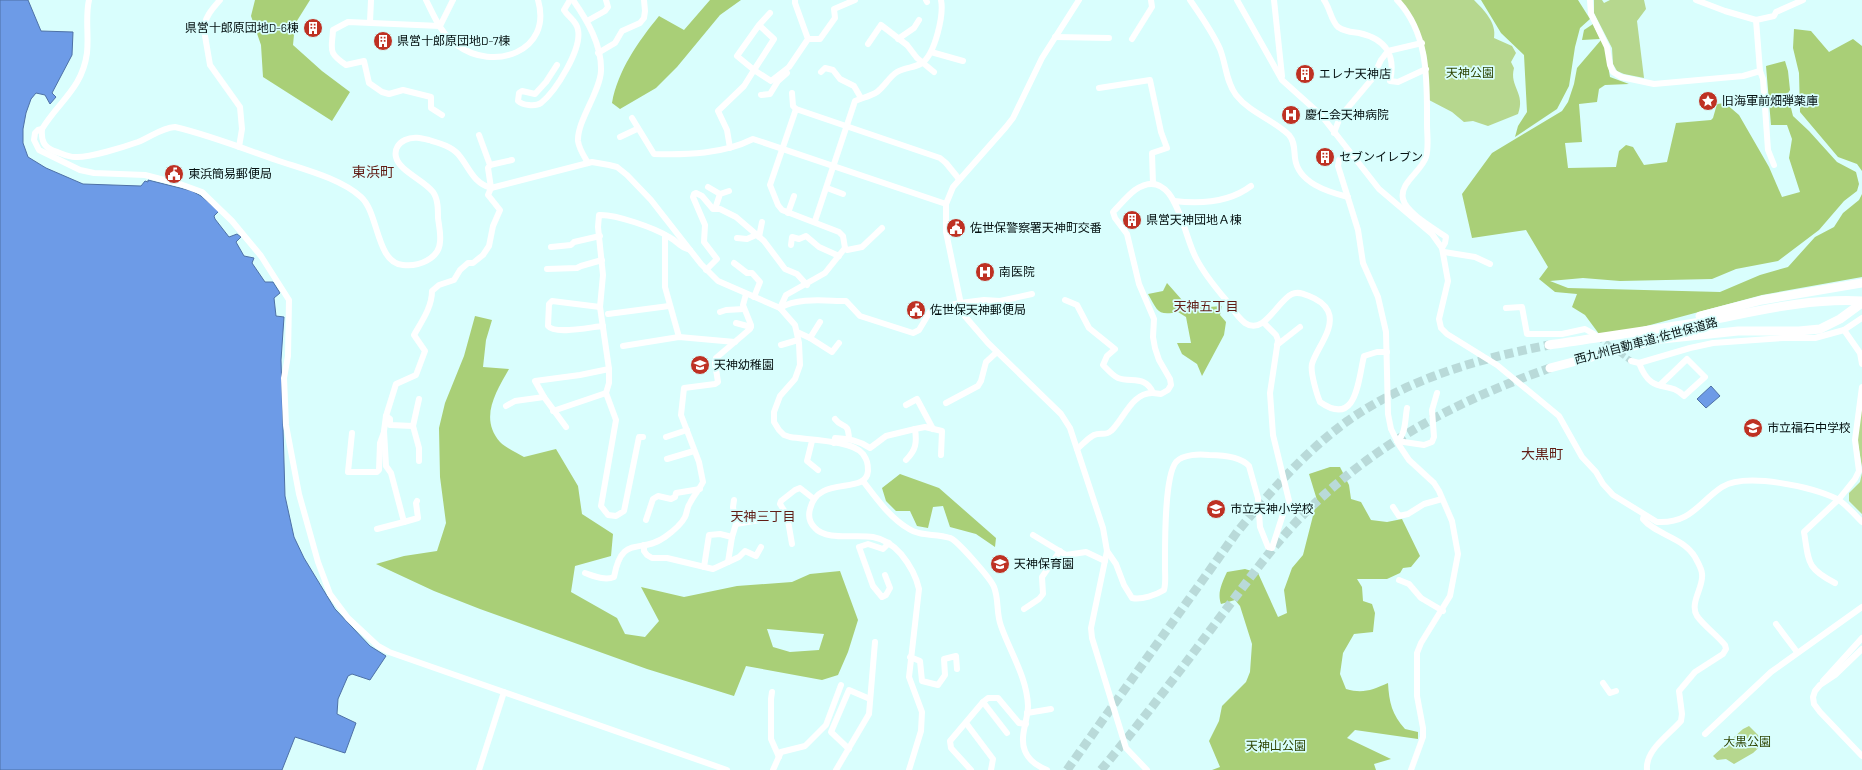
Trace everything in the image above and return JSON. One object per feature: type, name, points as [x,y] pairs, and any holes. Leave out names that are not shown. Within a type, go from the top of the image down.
[{"type":"highway","points":[[1660,329],[1687,319],[1762,300],[1862,283]]},
{"type":"highway","name":"西九州自動車道;佐世保道路","points":[[1549,345],[1660,329],[1800,303],[1848,300],[1862,302]]},
{"type":"highway","points":[[1662,339],[1738,330],[1799,331],[1820,329],[1840,319],[1862,302]]},
{"type":"highway","name":"西九州自動車道;佐世保道路","points":[[1550,368],[1662,339],[1742,314]]},
{"type":"street","points":[[89,0],[87,8],[87,52],[81,74],[69,96],[42,129],[35,133],[34,140],[39,150],[80,170],[94,173],[145,175],[180,184],[202,192],[232,221],[265,262],[289,300],[288,356],[284,378],[286,425],[299,494],[318,562],[330,594],[348,618],[378,646],[389,652],[727,770]]},
{"type":"street","points":[[220,0],[208,15],[204,24],[204,30],[210,65],[240,107],[242,115],[242,129],[239,147]]},
{"type":"street","points":[[370,22],[371,0]]},
{"type":"street","points":[[426,0],[445,34],[457,45],[470,52],[491,56],[504,56],[516,52],[527,46],[535,38],[541,22],[541,11],[538,0]]},
{"type":"street","points":[[440,26],[453,0]]},
{"type":"street","points":[[557,65],[546,82],[535,94],[522,91],[519,93],[518,101],[520,103],[535,106],[540,103],[557,84],[571,61],[577,41],[578,30],[576,22],[564,10],[570,0]]},
{"type":"street","points":[[573,0],[587,21],[598,53],[601,72],[579,133],[578,141],[588,163]]},
{"type":"street","points":[[587,21],[605,11],[608,7],[606,0]]},
{"type":"street","points":[[598,53],[615,43],[622,31],[640,22],[644,18],[644,0]]},
{"type":"street","points":[[795,0],[808,39]]},
{"type":"street","points":[[808,39],[820,39],[834,18],[834,8],[855,0]]},
{"type":"street","points":[[815,222],[855,101],[877,92],[896,72],[924,62],[931,52],[941,19],[943,8],[941,0]]},
{"type":"street","points":[[1079,0],[1039,64],[1010,123],[953,187],[946,204],[946,232],[960,304],[964,314],[972,326],[997,352],[1061,414],[1070,428],[1103,528],[1107,552],[1091,628],[1092,638],[1126,748],[1147,770]]},
{"type":"street","points":[[1132,39],[1152,7],[1151,0]]},
{"type":"street","points":[[1190,0],[1213,33],[1221,51],[1231,87],[1235,94],[1243,103],[1288,135],[1294,147],[1297,165],[1302,175],[1325,190],[1348,197]]},
{"type":"street","points":[[1237,0],[1282,80],[1321,115],[1379,189],[1432,234],[1443,250],[1475,257],[1490,264]]},
{"type":"street","points":[[1274,0],[1282,80]]},
{"type":"street","points":[[1324,0],[1329,7],[1335,24],[1338,27],[1378,40],[1388,51],[1392,62],[1390,81],[1398,82],[1426,69]]},
{"type":"street","points":[[1397,0],[1415,27],[1422,43],[1426,69],[1427,156],[1405,187],[1402,196],[1404,202],[1411,210],[1446,237],[1443,250],[1448,281],[1439,319],[1441,328],[1454,339],[1497,365],[1559,416],[1582,457],[1596,472],[1603,484],[1614,495],[1657,522],[1675,520],[1690,515],[1721,488],[1728,484],[1742,481],[1762,480],[1819,492],[1839,500],[1862,522]]},
{"type":"street","points":[[1590,0],[1591,14],[1607,47],[1610,65],[1613,72],[1621,76],[1654,84],[1743,76],[1760,71]]},
{"type":"street","points":[[1696,0],[1725,11],[1756,20],[1774,16],[1776,12],[1803,0]]},
{"type":"street","points":[[770,13],[758,25],[738,56],[770,81],[789,66],[808,39]]},
{"type":"street","points":[[898,39],[914,28],[919,20]]},
{"type":"street","points":[[1756,20],[1760,71],[1763,79],[1768,150],[1774,165]]},
{"type":"street","points":[[440,26],[348,22],[333,30],[332,52],[333,56],[346,64],[364,61],[369,83],[382,92],[389,94],[403,90],[431,97],[431,108],[442,115]]},
{"type":"street","points":[[728,148],[727,130],[718,111],[744,86],[774,39],[758,25]]},
{"type":"street","points":[[868,44],[881,25],[934,72]]},
{"type":"street","points":[[1055,37],[1109,38]]},
{"type":"street","points":[[1334,132],[1340,118],[1372,79],[1381,60],[1388,51],[1422,43]]},
{"type":"street","points":[[931,52],[963,61]]},
{"type":"street","points":[[761,95],[770,94],[778,81],[793,68],[800,58],[798,53]]},
{"type":"street","points":[[821,72],[826,68],[833,70],[840,79],[854,86],[861,98]]},
{"type":"street","points":[[1099,88],[1150,80],[1160,132],[1167,148],[1152,153],[1153,184]]},
{"type":"street","points":[[792,93],[793,106],[796,109],[940,158],[959,179]]},
{"type":"street","points":[[780,308],[786,295],[825,273],[845,248],[843,236],[839,232],[788,213],[778,206],[770,185],[796,109]]},
{"type":"street","points":[[632,118],[637,129],[644,136],[645,141],[653,150],[654,154],[688,155],[728,148],[753,139],[946,204]]},
{"type":"street","points":[[42,129],[44,144],[48,148],[76,157],[138,142],[166,128],[188,130],[328,178],[349,188],[361,197],[370,210],[388,258],[396,264],[404,266],[422,263],[430,259],[437,251],[440,243],[437,202],[433,193],[428,186],[400,165],[396,158],[396,150],[402,142],[409,138],[418,138],[450,148],[457,154],[476,180],[491,188],[592,162],[617,167],[627,175],[650,200],[706,270],[718,282],[780,308],[795,325],[801,356],[798,373],[780,396],[774,412],[774,422],[784,435],[849,446],[861,451],[868,463],[868,475],[863,481],[857,484],[828,488],[820,492],[814,499],[809,516],[810,523],[819,532],[825,535],[874,537],[889,543],[897,549],[910,566],[916,578],[919,589],[910,657],[909,677],[919,703],[922,722],[921,731],[909,770]]},
{"type":"street","points":[[620,137],[637,129]]},
{"type":"street","points":[[352,433],[348,472],[377,472],[379,470],[380,443],[384,431],[386,416],[396,384],[412,377],[418,372],[425,351],[414,335],[426,313],[432,298],[432,291],[439,285],[454,280],[460,270],[468,263],[473,262],[484,255],[489,246],[493,226],[500,210],[489,198],[488,192],[491,188],[488,168],[490,165],[479,135]]},
{"type":"street","points":[[1347,150],[1339,160],[1338,166],[1358,230],[1363,263],[1382,309],[1386,332],[1388,414],[1391,429],[1409,460],[1434,483],[1452,521],[1458,554],[1450,596],[1443,611],[1429,630],[1417,653],[1417,696],[1423,728],[1423,737],[1412,770]]},
{"type":"street","points":[[490,165],[512,160]]},
{"type":"street","points":[[1077,449],[1093,435],[1103,435],[1112,431],[1122,416],[1140,396],[1154,393],[1164,393],[1171,385],[1170,379],[1159,360],[1155,348],[1153,337],[1154,318],[1139,284],[1127,234],[1115,218],[1113,212],[1134,191],[1144,185],[1153,184],[1165,189],[1174,201],[1196,258],[1220,293],[1244,322],[1255,326],[1264,323],[1293,293],[1304,294],[1323,303],[1328,311],[1329,322],[1325,338],[1312,366],[1320,402],[1334,410],[1341,410],[1347,407],[1352,403],[1355,397],[1364,356],[1376,352],[1387,352]]},
{"type":"street","points":[[1174,201],[1190,203],[1217,200],[1242,192],[1251,186]]},
{"type":"street","points":[[708,187],[720,194],[729,191]]},
{"type":"street","points":[[827,188],[843,194]]},
{"type":"street","points":[[706,270],[717,259],[704,242],[705,225],[693,197],[696,193],[702,196],[713,209],[720,209],[736,217],[757,236],[785,269],[797,274],[807,284]]},
{"type":"street","points":[[715,209],[720,194]]},
{"type":"street","points":[[788,213],[794,196]]},
{"type":"street","points":[[643,438],[639,437],[624,511],[616,516],[608,514],[601,506],[616,420],[606,393],[609,383],[609,369],[600,307],[603,285],[600,236],[598,227],[599,215],[609,215],[665,235],[674,240],[680,247],[690,250]]},
{"type":"street","points":[[757,236],[762,222]]},
{"type":"street","points":[[845,248],[847,250],[862,247],[882,228]]},
{"type":"street","points":[[665,235],[665,287],[669,306],[679,337]]},
{"type":"street","points":[[551,247],[571,245],[574,242],[600,236]]},
{"type":"street","points":[[737,238],[747,239],[757,236]]},
{"type":"street","points":[[791,245],[792,237],[799,239],[806,236],[819,247],[839,256]]},
{"type":"street","points":[[547,269],[577,268],[602,260]]},
{"type":"street","points":[[734,263],[747,273],[752,273],[760,282],[754,297]]},
{"type":"street","points":[[746,294],[744,309],[751,327]]},
{"type":"street","points":[[780,308],[795,302],[810,304],[846,301],[860,316],[913,334],[919,330],[932,310],[984,300],[1000,301],[1032,294]]},
{"type":"street","points":[[1065,300],[1077,304],[1089,328],[1115,350],[1107,356],[1103,365],[1118,378],[1146,383],[1151,387],[1154,393]]},
{"type":"street","points":[[600,307],[552,301],[549,304],[548,326],[550,328],[562,330],[603,326]]},
{"type":"street","points":[[608,314],[669,306]]},
{"type":"street","points":[[1506,308],[1522,307],[1527,334],[1562,334],[1585,329],[1594,334]]},
{"type":"street","points":[[720,312],[726,310],[744,309]]},
{"type":"street","points":[[1631,361],[1640,363],[1690,348],[1713,343],[1782,338],[1815,338],[1844,330],[1862,318]]},
{"type":"street","points":[[736,322],[751,327]]},
{"type":"street","points":[[810,338],[820,322]]},
{"type":"street","points":[[1107,552],[1116,564],[1124,585],[1132,598],[1138,599],[1164,590],[1167,500],[1174,468],[1176,462],[1181,458],[1207,455],[1238,459],[1246,462],[1249,466],[1258,498],[1260,527],[1268,547],[1272,548],[1284,511],[1291,509],[1273,435],[1270,394],[1277,345],[1276,335],[1264,323]]},
{"type":"street","points":[[585,573],[599,578],[610,578],[614,576],[616,563],[621,554],[633,546],[653,543],[664,538],[684,519],[689,504],[700,489],[703,482],[699,462],[681,415],[684,388],[715,384],[718,382],[715,363],[716,358],[748,332],[751,327]]},
{"type":"street","points":[[1277,345],[1300,327]]},
{"type":"street","points":[[1844,330],[1860,353],[1862,364]]},
{"type":"street","points":[[797,332],[810,338],[832,352],[839,342]]},
{"type":"street","points":[[623,346],[679,337],[735,342]]},
{"type":"street","points":[[781,345],[798,340]]},
{"type":"street","points":[[946,404],[978,386],[981,381],[986,362],[997,352]]},
{"type":"street","points":[[1640,363],[1647,379],[1660,385],[1678,392],[1684,396],[1705,377],[1687,359],[1660,385]]},
{"type":"street","points":[[566,427],[553,411],[535,380],[580,375],[609,369]]},
{"type":"street","points":[[1835,583],[1816,572],[1809,564],[1804,532],[1839,500],[1855,479],[1859,471],[1855,440],[1862,387]]},
{"type":"street","points":[[553,411],[606,393]]},
{"type":"street","points":[[1397,441],[1424,445],[1432,442],[1434,436],[1432,410],[1437,393]]},
{"type":"street","points":[[506,406],[515,401],[544,397]]},
{"type":"street","points":[[419,399],[413,426],[418,442],[419,461]]},
{"type":"street","points":[[906,405],[917,399],[933,429]]},
{"type":"street","points":[[1397,441],[1400,438],[1404,428],[1407,408]]},
{"type":"street","points":[[386,416],[390,419],[390,425],[413,426]]},
{"type":"street","points":[[835,419],[838,424],[846,426],[849,429],[849,439]]},
{"type":"street","points":[[834,443],[835,438],[849,439],[859,441],[870,448],[886,436],[925,427],[942,431],[941,455]]},
{"type":"street","points":[[906,460],[915,450],[917,438],[915,429]]},
{"type":"street","points":[[666,437],[687,430]]},
{"type":"street","points":[[384,431],[386,466],[390,474],[404,522]]},
{"type":"street","points":[[812,440],[807,461],[818,470]]},
{"type":"street","points":[[667,459],[694,451]]},
{"type":"street","points":[[863,481],[878,501],[900,523],[909,529],[917,534],[951,538],[958,544],[993,586],[996,594],[1000,624],[1025,688],[1027,713],[1023,741],[1024,750],[1032,762],[1047,770]]},
{"type":"street","points":[[792,544],[788,515],[780,504],[781,501],[800,488],[814,499]]},
{"type":"street","points":[[646,520],[653,499],[658,496],[671,499],[675,498],[676,493],[700,489]]},
{"type":"street","points":[[1393,507],[1399,516],[1408,514],[1424,504],[1442,499]]},
{"type":"street","points":[[728,562],[732,537],[736,524],[733,507],[734,500]]},
{"type":"street","points":[[377,528],[418,518],[417,501]]},
{"type":"street","points":[[1644,515],[1643,519],[1648,526],[1669,536],[1690,550],[1695,557],[1702,574],[1695,611],[1702,621],[1725,644],[1726,649],[1723,654],[1695,672],[1679,691],[1678,696],[1682,714],[1681,721],[1650,753],[1646,764],[1647,770]]},
{"type":"street","points":[[736,524],[765,519]]},
{"type":"street","points":[[704,567],[709,535],[720,534],[732,537]]},
{"type":"street","points":[[1033,535],[1066,555],[1086,552],[1105,561]]},
{"type":"street","points":[[885,575],[890,588],[886,595],[882,597],[873,586],[859,547],[868,544],[883,549],[889,543]]},
{"type":"street","points":[[644,545],[644,551],[652,558],[667,558],[713,569],[738,557],[745,551],[756,556],[762,547]]},
{"type":"street","points":[[1024,609],[1039,599],[1043,594],[1042,577],[1060,551]]},
{"type":"street","points":[[1399,580],[1409,584],[1421,598],[1443,611]]},
{"type":"street","points":[[1705,734],[1771,672],[1862,606]]},
{"type":"street","points":[[1776,624],[1797,652]]},
{"type":"street","points":[[1862,638],[1815,691],[1813,697],[1814,704],[1862,756]]},
{"type":"street","points":[[836,768],[869,714],[875,642]]},
{"type":"street","points":[[1820,685],[1835,675],[1862,649]]},
{"type":"street","points":[[910,657],[920,660],[922,681],[938,685],[945,675],[944,659],[956,656],[957,669]]},
{"type":"street","points":[[1603,683],[1610,693],[1616,691]]},
{"type":"street","points":[[773,770],[781,752],[805,746],[826,725],[841,685]]},
{"type":"street","points":[[849,749],[831,732],[838,714],[849,690],[870,699]]},
{"type":"street","points":[[479,770],[504,692]]},
{"type":"street","points":[[772,692],[771,739],[778,758]]},
{"type":"street","points":[[971,770],[951,748],[950,741],[983,702],[988,698],[998,698],[1019,723],[1026,724]]},
{"type":"street","points":[[983,702],[1007,733]]},
{"type":"street","points":[[1027,713],[1051,709]]},
{"type":"street","points":[[966,723],[993,759],[991,770]]},
{"type":"shaded area","name":"慶仁会天神病院","points":[[1293,105],[1300,113],[1289,125],[1282,116]]},
{"type":"green space","points":[[255,0],[310,0],[295,24],[293,45],[322,71],[350,92],[332,121],[263,77],[261,45],[251,16]]},
{"type":"green space","points":[[710,0],[741,0],[720,15],[677,67],[656,88],[620,109],[612,103],[624,68],[636,46],[659,16],[684,30]]},
{"type":"green space","name":"天神公園","points":[[1400,0],[1474,0],[1486,12],[1492,22],[1494,27],[1494,38],[1512,46],[1516,53],[1511,62],[1514,68],[1513,75],[1520,101],[1518,114],[1488,126],[1473,121],[1464,122],[1452,112],[1429,100],[1426,53]]},
{"type":"green space","points":[[1481,0],[1578,0],[1590,19],[1580,28],[1575,47],[1569,86],[1557,109],[1515,137],[1518,126],[1527,112],[1524,55],[1501,33]]},
{"type":"green space","points":[[1594,0],[1602,0],[1604,3],[1610,0],[1644,0],[1646,9],[1637,21],[1644,78],[1617,71],[1613,64],[1612,48],[1594,13]]},
{"type":"green space","points":[[1593,24],[1600,39],[1582,40],[1584,30]]},
{"type":"green space","points":[[1794,29],[1811,31],[1829,52],[1853,39],[1862,46],[1862,171],[1857,164],[1838,157],[1800,112],[1799,73],[1793,48]]},
{"type":"green space","points":[[1601,40],[1605,48],[1610,77],[1629,84],[1605,85],[1599,89],[1597,102],[1579,104],[1582,142],[1565,143],[1568,168],[1616,167],[1619,151],[1626,145],[1633,147],[1644,165],[1667,162],[1676,123],[1711,120],[1717,104],[1725,103],[1739,115],[1769,167],[1782,197],[1800,192],[1789,158],[1792,139],[1787,125],[1771,125],[1766,66],[1785,61],[1788,71],[1790,90],[1783,101],[1790,104],[1793,116],[1837,162],[1856,172],[1859,184],[1857,191],[1844,201],[1819,230],[1778,261],[1736,269],[1712,279],[1620,281],[1583,278],[1550,281],[1568,288],[1720,292],[1760,275],[1788,267],[1815,237],[1834,227],[1843,213],[1859,200],[1862,194],[1862,277],[1762,295],[1639,328],[1599,334],[1585,315],[1572,307],[1577,294],[1555,292],[1539,279],[1548,267],[1526,230],[1472,238],[1462,194],[1492,153],[1562,111],[1568,102],[1577,68]]},
{"type":"green space","points":[[1167,283],[1182,300],[1209,307],[1222,306],[1220,315],[1226,322],[1224,335],[1202,376],[1197,364],[1182,354],[1177,343],[1191,343],[1186,317],[1178,312],[1162,313],[1156,308],[1148,294],[1163,291]]},
{"type":"green space","points":[[475,316],[492,320],[486,340],[483,367],[509,369],[499,387],[492,405],[490,414],[494,433],[502,444],[524,457],[556,449],[578,486],[582,514],[613,534],[611,556],[575,566],[571,592],[617,618],[625,634],[645,637],[659,621],[641,587],[684,597],[737,586],[792,582],[810,574],[840,571],[858,620],[848,652],[838,675],[822,680],[746,666],[734,696],[647,669],[480,609],[434,591],[376,564],[404,556],[437,551],[446,523],[440,477],[439,428],[445,403],[464,356]],"holes":[[[767,629],[824,634],[819,650],[790,652],[773,647]]]},
{"type":"green space","points":[[1862,406],[1862,467],[1857,438]]},
{"type":"green space","name":"天神山公園","points":[[1330,467],[1340,467],[1349,485],[1351,499],[1361,502],[1371,520],[1387,522],[1402,519],[1420,556],[1411,567],[1403,568],[1400,573],[1387,579],[1357,579],[1362,587],[1363,601],[1372,604],[1375,613],[1373,632],[1354,634],[1343,653],[1340,674],[1346,689],[1363,691],[1377,688],[1388,683],[1390,702],[1397,719],[1405,729],[1418,732],[1418,739],[1355,730],[1347,738],[1391,759],[1374,764],[1376,770],[1212,770],[1220,767],[1209,741],[1219,721],[1222,706],[1246,682],[1250,672],[1252,644],[1240,606],[1235,600],[1221,604],[1220,592],[1223,580],[1227,572],[1245,569],[1258,573],[1278,617],[1287,613],[1284,590],[1292,568],[1303,555],[1317,500],[1309,474]]},
{"type":"green space","points":[[1862,473],[1862,514],[1849,501],[1849,493],[1860,482]]},
{"type":"green space","points":[[900,474],[939,488],[996,538],[995,547],[976,534],[950,527],[943,506],[933,507],[928,528],[917,526],[910,511],[896,511],[886,501],[882,488]]},
{"type":"green space","name":"大黒公園","points":[[1749,726],[1765,742],[1753,753],[1734,764],[1726,759],[1717,760],[1713,756],[1743,729]]},
{"type":"water","points":[[0,0],[28,0],[41,31],[73,32],[72,55],[52,93],[56,97],[50,104],[45,95],[36,93],[31,99],[26,113],[23,129],[23,143],[28,157],[46,168],[83,184],[141,186],[145,181],[148,182],[148,180],[192,191],[201,196],[219,211],[214,216],[215,219],[229,237],[237,234],[241,237],[236,242],[244,256],[254,258],[252,263],[265,282],[273,282],[280,293],[274,298],[276,316],[284,317],[281,360],[285,496],[294,537],[304,558],[335,609],[370,646],[386,656],[370,680],[352,674],[348,676],[338,699],[337,714],[356,723],[345,753],[295,737],[282,770],[0,770]]},
{"type":"water","points":[[1711,386],[1720,396],[1706,408],[1697,399]]},
{"type":"tunnel","points":[[1598,337],[1631,361]]},
{"type":"tunnel","points":[[1067,770],[1237,532],[1275,488],[1316,447],[1346,422],[1369,407],[1418,382],[1469,364],[1549,345]]},
{"type":"tunnel","points":[[1101,770],[1162,694],[1269,553],[1308,509],[1348,474],[1402,437],[1430,420],[1459,405],[1519,379],[1550,368]]},
{"type":"place","name":"県営十郎原団地D-6棟","points":[[313,28]]},
{"type":"place","name":"県営十郎原団地D-7棟","points":[[383,41]]},
{"type":"place","name":"エレナ天神店","points":[[1305,74]]},
{"type":"place","name":"旧海軍前畑弾薬庫","points":[[1708,101]]},
{"type":"place","name":"慶仁会天神病院","points":[[1291,115]]},
{"type":"place","name":"セブンイレブン","points":[[1325,157]]},
{"type":"place","name":"東浜簡易郵便局","points":[[174,174]]},
{"type":"place","name":"県営天神団地Ａ棟","points":[[1132,220]]},
{"type":"place","name":"佐世保警察署天神町交番","points":[[956,228]]},
{"type":"place","name":"南医院","points":[[985,272]]},
{"type":"place","name":"佐世保天神郵便局","points":[[916,310]]},
{"type":"place","name":"天神幼稚園","points":[[700,365]]},
{"type":"place","name":"市立福石中学校","points":[[1753,428]]},
{"type":"place","name":"市立天神小学校","points":[[1216,509]]},
{"type":"place","name":"天神保育園","points":[[1000,564]]},
{"type":"district","name":"東浜町","points":[[373,172]]},
{"type":"district","name":"天神五丁目","points":[[1206,306]]},
{"type":"district","name":"大黒町","points":[[1542,454]]},
{"type":"district","name":"天神三丁目","points":[[763,516]]}]
